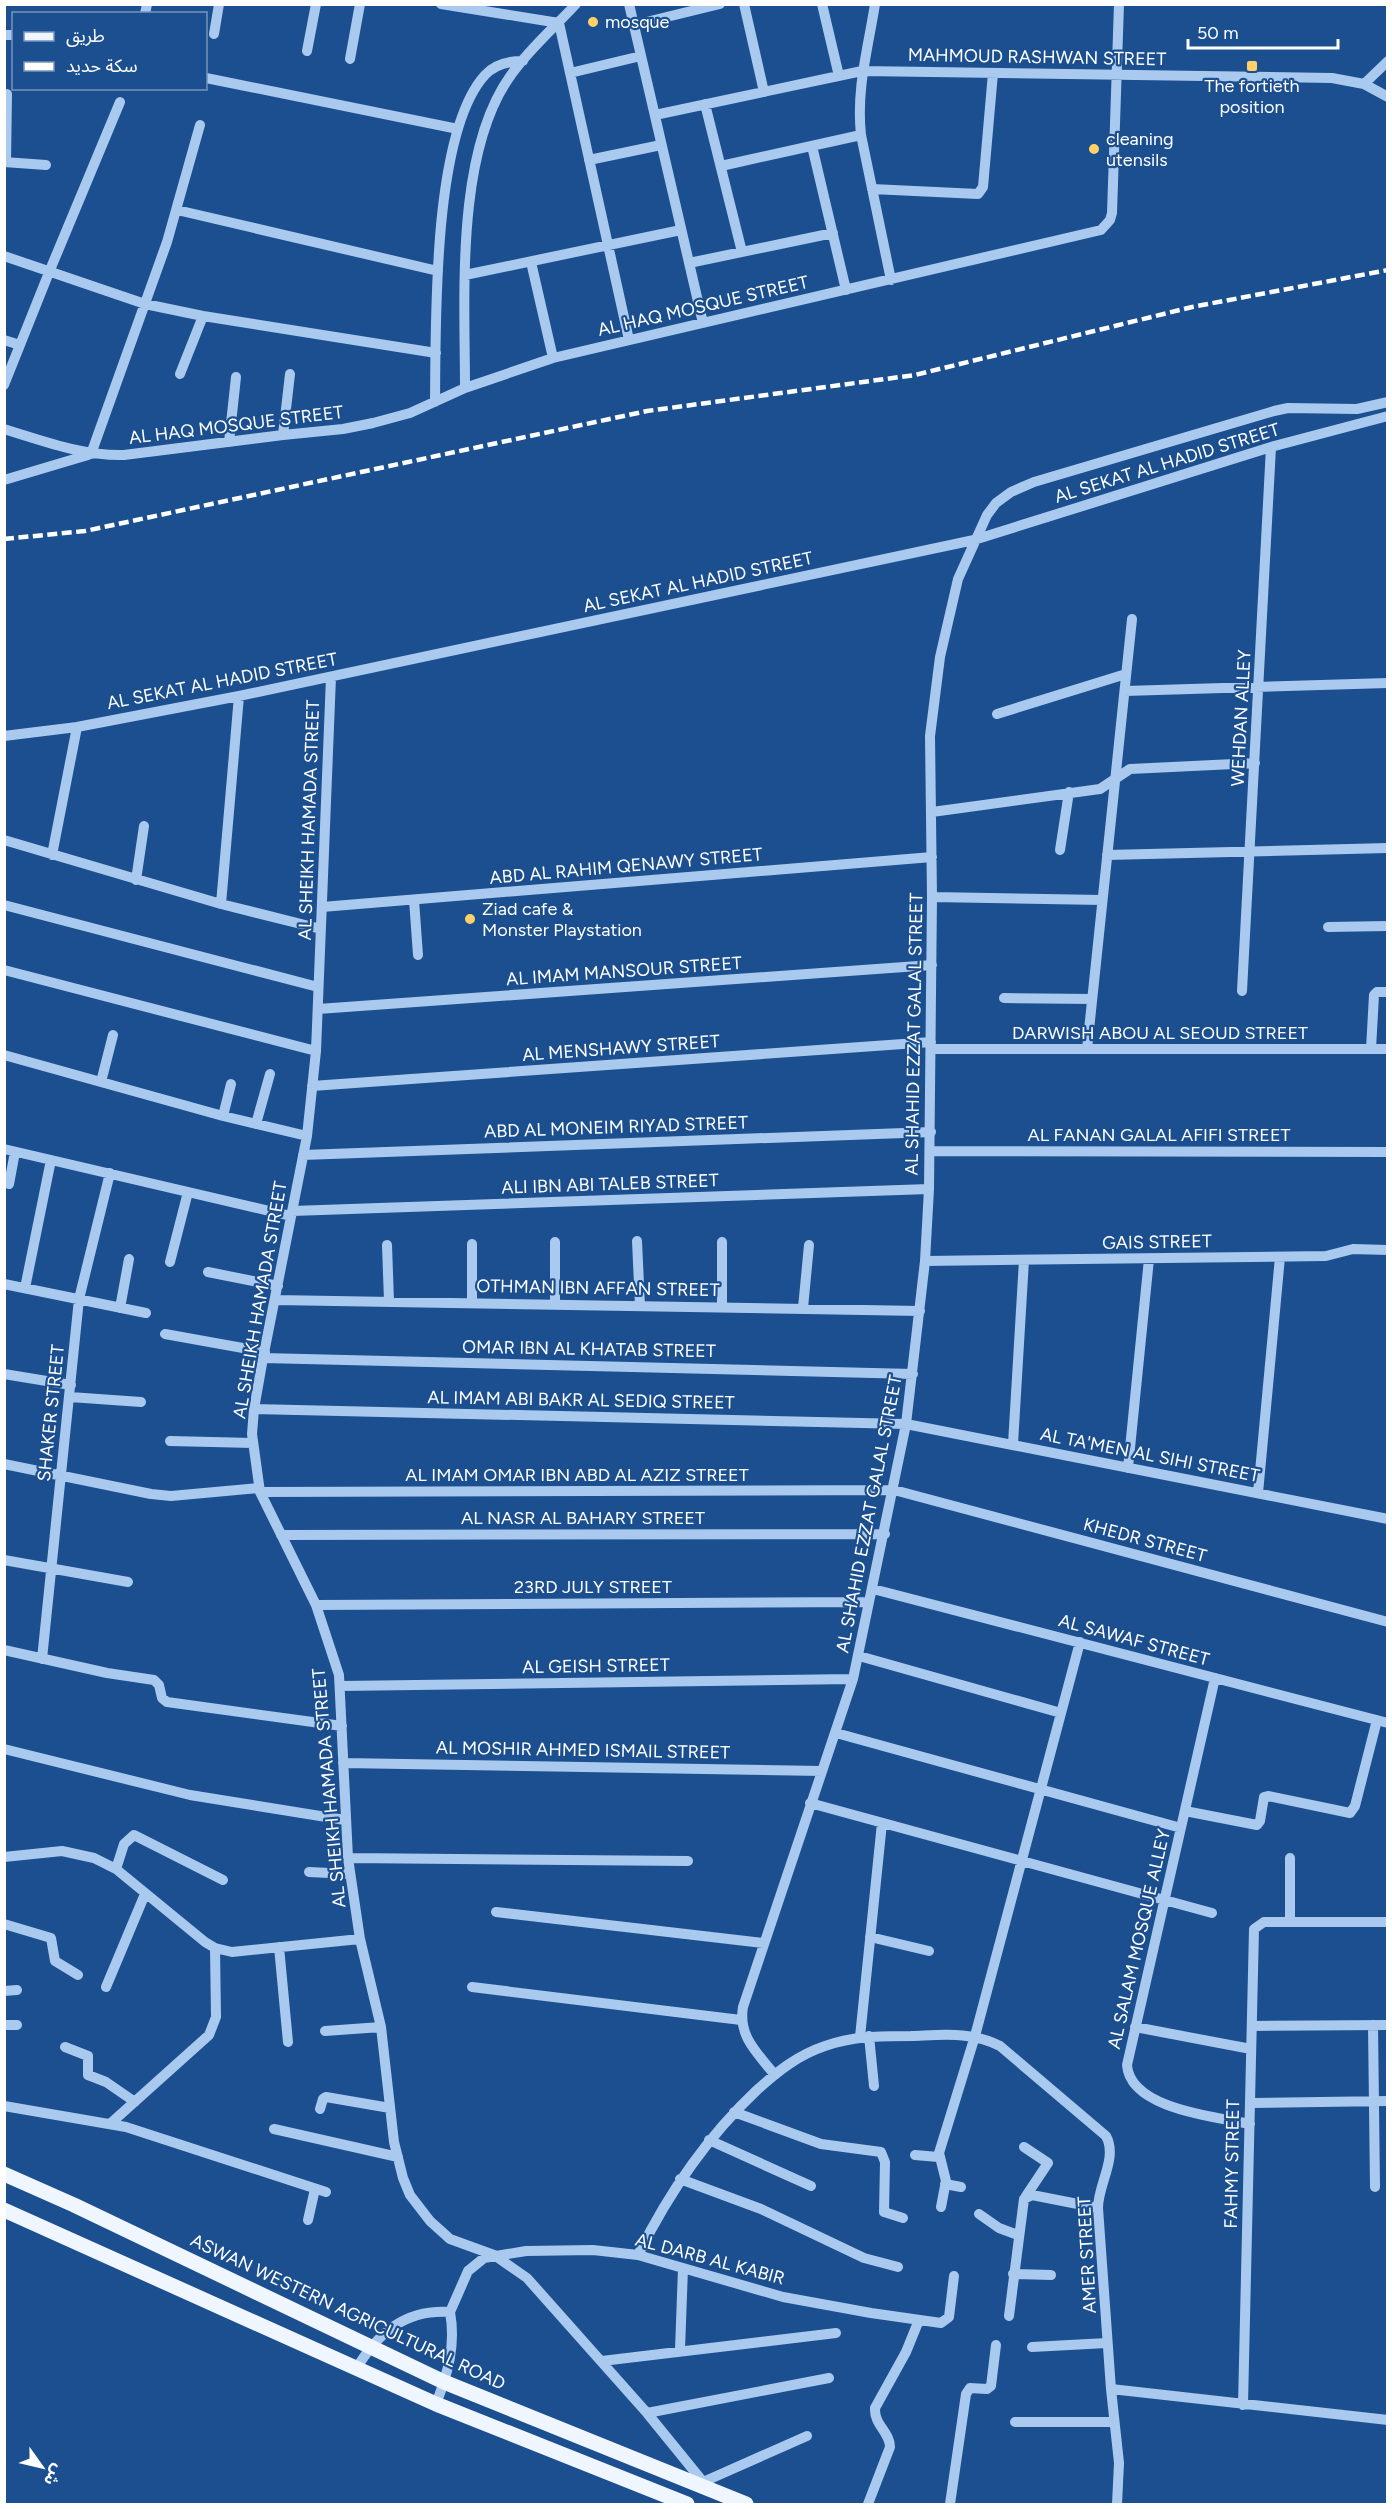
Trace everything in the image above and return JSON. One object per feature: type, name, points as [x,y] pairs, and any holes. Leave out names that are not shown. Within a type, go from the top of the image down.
[{"type":"main road","name":"ASWAN WESTERN AGRICULTURAL ROAD","points":[[4,2174],[74,2205],[444,2382],[707,2486],[746,2505]]},
{"type":"main road","points":[[4,2210],[436,2404],[687,2505]]},
{"type":"street","points":[[214,34],[219,4]]},
{"type":"street","points":[[307,51],[316,4]]},
{"type":"street","points":[[350,59],[360,4]]},
{"type":"street","points":[[441,4],[559,22]]},
{"type":"street","points":[[465,388],[465,275],[468,218],[477,162],[487,125],[501,90],[522,61],[576,4]]},
{"type":"street","points":[[629,4],[702,322]]},
{"type":"street","points":[[634,25],[720,4]]},
{"type":"street","points":[[744,4],[764,92]]},
{"type":"street","points":[[822,4],[839,76]]},
{"type":"street","points":[[875,4],[862,71],[859,114],[861,135],[891,280]]},
{"type":"street","name":"AL HAQ MOSQUE STREET","points":[[92,454],[124,455],[344,429],[373,423],[410,413],[465,388],[553,358],[1095,232],[1107,225],[1112,213],[1119,4]]},
{"type":"street","points":[[559,22],[629,340]]},
{"type":"street","points":[[570,73],[641,56]]},
{"type":"street","points":[[435,402],[438,271],[445,200],[458,129],[473,90],[486,74],[502,63],[522,61]]},
{"type":"street","points":[[1364,84],[1388,61]]},
{"type":"street","name":"MAHMOUD RASHWAN STREET","points":[[655,115],[862,71],[1332,78],[1364,84],[1388,97]]},
{"type":"street","points":[[872,189],[974,195],[982,191],[993,73]]},
{"type":"street","points":[[207,78],[458,129]]},
{"type":"street","points":[[7,94],[5,162],[46,165]]},
{"type":"street","points":[[4,385],[120,102]]},
{"type":"street","points":[[705,104],[742,252]]},
{"type":"street","points":[[92,454],[177,210],[200,125]]},
{"type":"street","points":[[721,166],[861,135]]},
{"type":"street","points":[[589,160],[661,145]]},
{"type":"street","points":[[812,146],[846,290]]},
{"type":"street","points":[[177,210],[438,271]]},
{"type":"street","points":[[465,275],[681,230]]},
{"type":"street","points":[[689,263],[832,233]]},
{"type":"street","points":[[4,256],[145,304],[203,316],[436,353]]},
{"type":"street","points":[[531,262],[553,358]]},
{"type":"street","points":[[180,374],[203,316]]},
{"type":"street","points":[[4,340],[20,345]]},
{"type":"street","points":[[283,435],[290,374]]},
{"type":"street","points":[[230,442],[236,377]]},
{"type":"street","name":"AL SHAHID EZZAT GALAL STREET","points":[[741,2020],[763,1943],[853,1679],[885,1534],[906,1424],[925,1261],[931,1132],[932,812],[930,736],[940,657],[958,579],[974,540],[996,503],[1011,492],[1034,482],[1274,411],[1288,408],[1357,409],[1388,402]]},
{"type":"street","name":"AL SEKAT AL HADID STREET","points":[[4,736],[77,727],[239,696],[974,540],[1271,447],[1388,416]]},
{"type":"street","points":[[4,429],[92,454]]},
{"type":"street","name":"WEHDAN ALLEY","points":[[1242,991],[1271,447]]},
{"type":"street","points":[[4,480],[92,454]]},
{"type":"street","points":[[1087,1049],[1132,619]]},
{"type":"street","points":[[997,714],[1126,674]]},
{"type":"street","name":"AL SHEIKH HAMADA STREET","points":[[331,677],[316,1051],[307,1136],[254,1409],[253,1443],[259,1490],[316,1605],[337,1668],[340,1686],[345,1820],[350,1874],[360,1939],[381,2027],[390,2108],[403,2178],[410,2195],[435,2226],[450,2239],[494,2255]]},
{"type":"street","points":[[1125,691],[1388,683]]},
{"type":"street","points":[[221,904],[239,696]]},
{"type":"street","points":[[52,855],[77,727]]},
{"type":"street","points":[[932,812],[1100,789],[1130,769],[1255,763]]},
{"type":"street","points":[[1060,850],[1069,792]]},
{"type":"street","points":[[136,880],[144,826]]},
{"type":"street","points":[[4,840],[221,904],[321,929]]},
{"type":"street","points":[[1107,855],[1388,848]]},
{"type":"street","name":"ABD AL RAHIM QENAWY STREET","points":[[322,907],[932,857]]},
{"type":"street","points":[[932,897],[1102,900]]},
{"type":"street","points":[[414,900],[418,955]]},
{"type":"street","points":[[4,905],[318,987]]},
{"type":"street","points":[[1328,927],[1388,926]]},
{"type":"street","name":"AL IMAM MANSOUR STREET","points":[[318,1009],[932,965]]},
{"type":"street","points":[[4,970],[316,1051]]},
{"type":"street","points":[[1371,1049],[1374,995],[1377,992],[1388,992]]},
{"type":"street","points":[[1004,998],[1092,999]]},
{"type":"street","points":[[101,1082],[113,1035]]},
{"type":"street","name":"DARWISH ABOU AL SEOUD STREET","points":[[932,1045],[1087,1049],[1388,1049]]},
{"type":"street","name":"AL MENSHAWY STREET","points":[[312,1086],[932,1045]]},
{"type":"street","points":[[4,1054],[223,1116],[307,1136]]},
{"type":"street","points":[[256,1124],[270,1074]]},
{"type":"street","points":[[223,1116],[231,1084]]},
{"type":"street","name":"ABD AL MONEIM RIYAD STREET","points":[[303,1155],[931,1132]]},
{"type":"street","points":[[9,1184],[10,1150]]},
{"type":"street","name":"ALI IBN ABI TALEB STREET","points":[[10,1150],[292,1214],[929,1189]]},
{"type":"street","name":"AL FANAN GALAL AFIFI STREET","points":[[930,1151],[1388,1152]]},
{"type":"street","points":[[24,1288],[51,1160]]},
{"type":"street","name":"SHAKER STREET","points":[[42,1659],[79,1299],[110,1173]]},
{"type":"street","points":[[170,1262],[188,1192]]},
{"type":"street","points":[[637,1241],[640,1306]]},
{"type":"street","points":[[555,1242],[555,1303]]},
{"type":"street","points":[[722,1242],[722,1306]]},
{"type":"street","points":[[472,1244],[472,1303]]},
{"type":"street","points":[[387,1245],[389,1302]]},
{"type":"street","points":[[803,1308],[809,1245]]},
{"type":"street","name":"GAIS STREET","points":[[925,1261],[1326,1256],[1363,1248],[1388,1250]]},
{"type":"street","points":[[1258,1493],[1280,1257]]},
{"type":"street","points":[[120,1308],[129,1259]]},
{"type":"street","points":[[1128,1468],[1149,1259]]},
{"type":"street","points":[[1012,1444],[1024,1260]]},
{"type":"street","points":[[208,1272],[278,1286]]},
{"type":"street","points":[[4,1284],[146,1313]]},
{"type":"street","name":"OTHMAN IBN AFFAN STREET","points":[[276,1300],[920,1311]]},
{"type":"street","name":"OMAR IBN AL KHATAB STREET","points":[[165,1335],[264,1355],[913,1374]]},
{"type":"street","points":[[4,1374],[71,1385]]},
{"type":"street","points":[[70,1397],[141,1402]]},
{"type":"street","name":"AL IMAM ABI BAKR AL SEDIQ STREET","points":[[254,1409],[906,1424]]},
{"type":"street","name":"AL TA'MEN AL SIHI STREET","points":[[906,1424],[1388,1519]]},
{"type":"street","points":[[170,1441],[253,1443]]},
{"type":"street","name":"AL IMAM OMAR IBN ABD AL AZIZ STREET","points":[[4,1464],[141,1493],[171,1496],[259,1490],[894,1490]]},
{"type":"street","name":"KHEDR STREET","points":[[894,1490],[1388,1623]]},
{"type":"street","name":"AL NASR AL BAHARY STREET","points":[[281,1535],[885,1534]]},
{"type":"street","points":[[4,1560],[128,1582]]},
{"type":"street","name":"AL SAWAF STREET","points":[[873,1589],[1382,1722]]},
{"type":"street","name":"23RD JULY STREET","points":[[316,1605],[869,1602]]},
{"type":"street","points":[[941,2206],[945,2177],[938,2157],[975,2036],[1080,1642]]},
{"type":"street","points":[[4,1650],[154,1680],[159,1685],[162,1698],[167,1702],[342,1726]]},
{"type":"street","points":[[859,1656],[1061,1713]]},
{"type":"street","name":"AL SALAM MOSQUE ALLEY","points":[[1215,1678],[1127,2065],[1128,2073],[1136,2086],[1176,2108],[1250,2124]]},
{"type":"street","name":"AL GEISH STREET","points":[[340,1686],[853,1679]]},
{"type":"street","points":[[1185,1811],[1257,1825],[1260,1821],[1264,1797],[1268,1796],[1350,1813],[1355,1806],[1382,1722]]},
{"type":"street","points":[[836,1733],[1181,1828]]},
{"type":"street","points":[[4,1749],[190,1795],[345,1820]]},
{"type":"street","name":"AL MOSHIR AHMED ISMAIL STREET","points":[[343,1763],[822,1771]]},
{"type":"street","points":[[810,1803],[1212,1913]]},
{"type":"street","points":[[874,2086],[865,2037],[870,1937],[882,1823]]},
{"type":"street","points":[[116,1869],[124,1844],[134,1835],[223,1880]]},
{"type":"street","points":[[4,1857],[62,1851],[94,1858],[116,1869],[205,1942],[215,1948],[232,1952],[360,1939]]},
{"type":"street","points":[[348,1858],[688,1861]]},
{"type":"street","points":[[1290,1858],[1290,1922],[1388,1922]]},
{"type":"street","points":[[309,1872],[350,1874]]},
{"type":"street","points":[[106,1987],[145,1894]]},
{"type":"street","points":[[496,1912],[763,1943]]},
{"type":"street","name":"FAHMY STREET","points":[[1244,2404],[1254,1932],[1257,1925],[1264,1922],[1290,1922]]},
{"type":"street","points":[[4,1924],[51,1938],[54,1944],[53,1955],[56,1960],[78,1974]]},
{"type":"street","points":[[870,1937],[929,1950]]},
{"type":"street","points":[[279,1947],[288,2042]]},
{"type":"street","points":[[111,2123],[203,2042],[213,2026],[216,2007],[215,1948]]},
{"type":"street","points":[[472,1987],[741,2020],[746,2039],[774,2074]]},
{"type":"street","points":[[4,1991],[17,1990]]},
{"type":"street","points":[[4,2025],[17,2025]]},
{"type":"street","points":[[1373,2025],[1375,2187]]},
{"type":"street","points":[[1252,2026],[1388,2025]]},
{"type":"street","points":[[325,2031],[381,2027]]},
{"type":"street","points":[[1135,2027],[1251,2049]]},
{"type":"street","points":[[638,2255],[657,2216],[680,2179],[709,2140],[734,2112],[789,2062],[806,2053],[841,2041],[865,2037],[975,2036]]},
{"type":"street","name":"AMER STREET","points":[[975,2036],[988,2040],[1011,2053],[1106,2136],[1109,2142],[1110,2156],[1099,2191],[1098,2208],[1107,2343],[1119,2463],[1118,2505]]},
{"type":"street","points":[[65,2047],[88,2056],[88,2075],[106,2082],[135,2102]]},
{"type":"street","points":[[320,2109],[326,2097],[390,2108]]},
{"type":"street","points":[[1251,2103],[1388,2101]]},
{"type":"street","points":[[4,2106],[111,2123],[326,2192]]},
{"type":"street","points":[[734,2112],[821,2144],[881,2152],[885,2162],[884,2212],[903,2218]]},
{"type":"street","points":[[274,2129],[398,2157]]},
{"type":"street","points":[[709,2140],[811,2186]]},
{"type":"street","points":[[1008,2316],[1022,2202],[1048,2163],[1024,2147]]},
{"type":"street","points":[[915,2155],[938,2157]]},
{"type":"street","points":[[680,2179],[769,2212],[864,2258],[898,2267]]},
{"type":"street","points":[[945,2184],[961,2187]]},
{"type":"street","points":[[308,2220],[315,2189]]},
{"type":"street","points":[[1026,2196],[1098,2208]]},
{"type":"street","points":[[979,2214],[999,2228],[1018,2235]]},
{"type":"street","name":"AL DARB AL KABIR","points":[[450,2312],[468,2271],[484,2258],[526,2251],[614,2251],[638,2255],[783,2297],[941,2322],[947,2320],[954,2276]]},
{"type":"street","points":[[494,2255],[527,2278],[602,2361],[707,2486],[807,2436]]},
{"type":"street","points":[[680,2350],[683,2268]]},
{"type":"street","points":[[1013,2274],[1051,2275]]},
{"type":"street","points":[[356,2369],[370,2346],[401,2321],[426,2313],[450,2312],[453,2343],[444,2382],[436,2404]]},
{"type":"street","points":[[868,2505],[890,2447],[889,2438],[875,2417],[875,2408],[906,2352],[919,2320]]},
{"type":"street","points":[[602,2361],[836,2333]]},
{"type":"street","points":[[1032,2347],[1107,2343]]},
{"type":"street","points":[[950,2505],[966,2394],[970,2388],[987,2389],[991,2386],[996,2345]]},
{"type":"street","points":[[647,2413],[829,2378]]},
{"type":"street","points":[[1111,2389],[1388,2420]]},
{"type":"street","points":[[1015,2422],[1114,2422]]},
{"type":"railway","points":[[4,539],[85,531],[647,411],[915,375],[1192,307],[1388,270]]},
{"type":"place","name":"mosque","points":[[593,22]]},
{"type":"place","name":"The fortieth position","points":[[1252,66]]},
{"type":"place","name":"cleaning utensils","points":[[1094,149]]},
{"type":"place","name":"Ziad cafe & Monster Playstation","points":[[470,919]]}]
